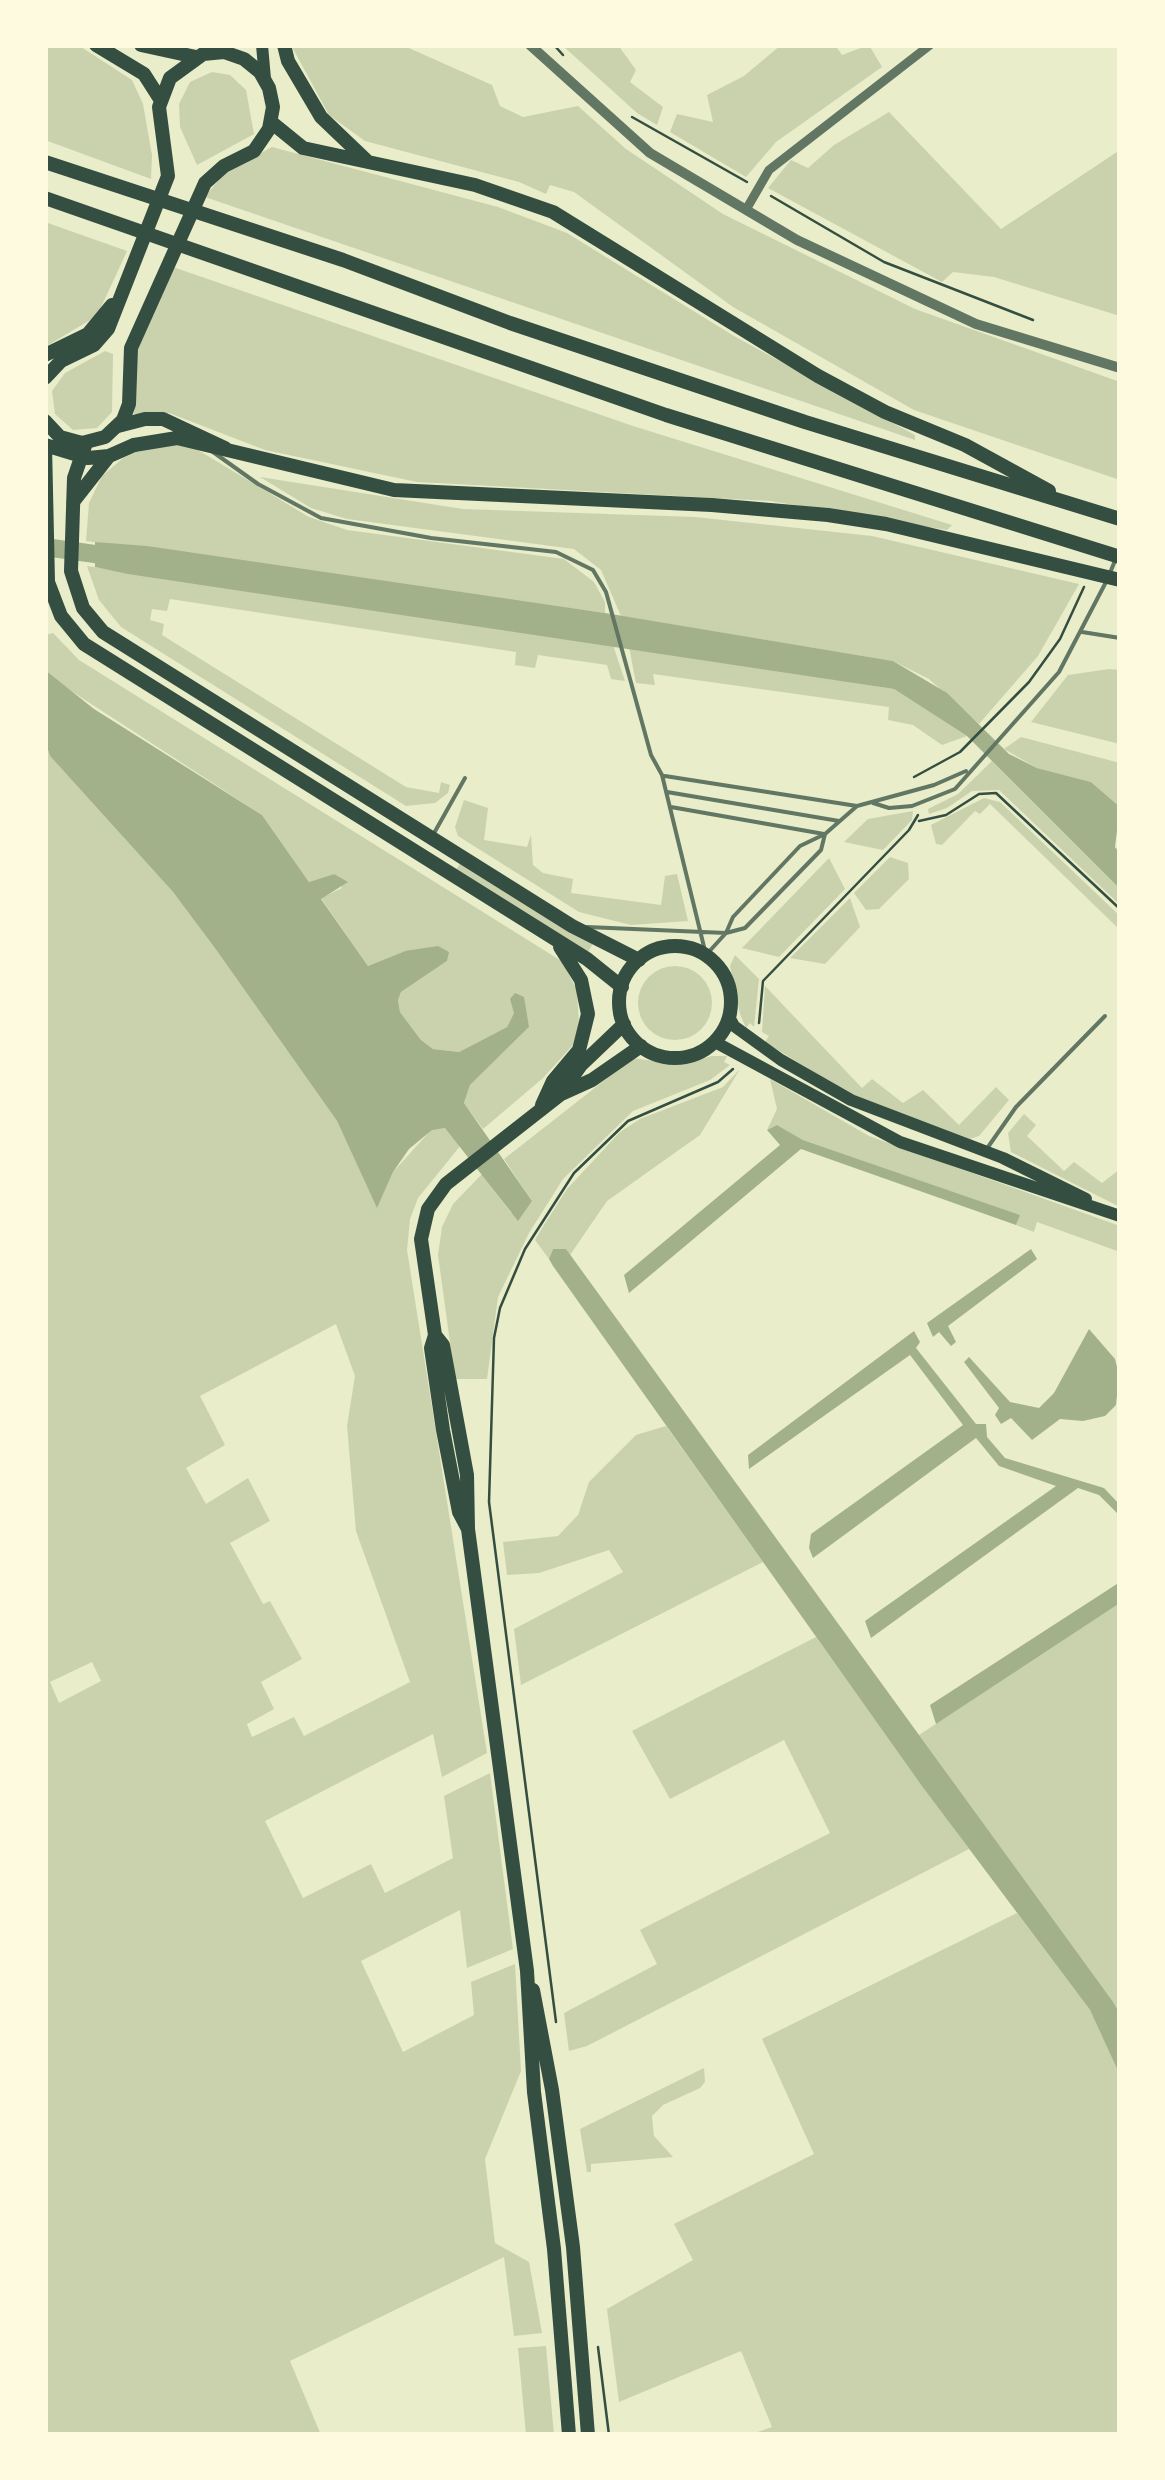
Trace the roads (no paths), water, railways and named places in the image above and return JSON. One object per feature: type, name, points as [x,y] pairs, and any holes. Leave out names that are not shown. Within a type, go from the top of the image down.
[{"type":"main road","points":[[45,378],[92,338],[116,301],[169,169],[160,99],[144,74],[96,45]]},
{"type":"main road","points":[[142,45],[196,57]]},
{"type":"main road","points":[[262,45],[264,79],[272,98],[271,122],[260,146],[205,183],[131,348],[128,404],[118,426],[83,450],[71,538],[71,564],[83,608],[108,636],[572,926],[640,960]]},
{"type":"main road","points":[[284,45],[288,62],[321,117],[370,164]]},
{"type":"main road","points":[[160,99],[177,70],[196,57],[221,49],[244,58],[264,79]]},
{"type":"main road","points":[[271,122],[299,147],[475,185],[553,212],[818,376],[885,412],[965,445],[1081,508]]},
{"type":"main road","points":[[45,162],[787,416],[1113,517]]},
{"type":"main road","points":[[45,198],[683,421],[1120,557]]},
{"type":"main road","points":[[45,355],[92,338]]},
{"type":"main road","points":[[118,426],[163,419],[230,451]]},
{"type":"main road","points":[[45,421],[60,437],[83,450]]},
{"type":"main road","points":[[73,503],[109,456],[134,445],[170,438],[394,490],[712,504],[828,515],[886,524],[1085,577],[1120,580]]},
{"type":"main road","points":[[109,456],[45,445],[46,566],[61,616],[92,651],[586,959],[622,987]]},
{"type":"main road","points":[[540,1110],[553,1081],[579,1050],[588,1014],[581,980],[558,945]]},
{"type":"main road","points":[[670,947],[706,956],[727,980],[729,1018],[715,1042],[681,1058],[658,1055],[641,1046],[624,1024],[622,987],[640,960],[670,947]]},
{"type":"main road","points":[[729,1018],[753,1038],[881,1115],[986,1151],[1105,1210]]},
{"type":"main road","points":[[588,2435],[573,2247],[556,2121],[527,1971],[468,1529],[470,1510],[460,1428],[443,1345],[435,1335],[421,1251],[422,1226],[439,1192],[560,1094],[582,1065],[624,1024]]},
{"type":"main road","points":[[715,1042],[859,1124],[978,1170],[1120,1216]]},
{"type":"main road","points":[[560,1094],[592,1080],[641,1046]]},
{"type":"main road","points":[[527,1971],[534,2092],[554,2249],[569,2435]]},
{"type":"street","points":[[530,45],[650,153],[797,240],[976,324],[1120,368]]},
{"type":"street","points":[[747,208],[769,170],[930,45]]},
{"type":"lane","points":[[206,447],[258,484],[321,518],[393,533],[566,554],[593,570],[609,601],[651,755],[667,792],[706,956]]},
{"type":"lane","points":[[873,803],[889,808],[923,803],[955,789],[1059,672],[1120,548]]},
{"type":"lane","points":[[1082,632],[1120,638]]},
{"type":"lane","points":[[662,775],[857,806],[970,769]]},
{"type":"lane","points":[[420,856],[465,778]]},
{"type":"lane","points":[[667,792],[840,821]]},
{"type":"lane","points":[[706,956],[733,918],[800,846],[825,834],[857,806]]},
{"type":"lane","points":[[671,808],[825,834]]},
{"type":"lane","points":[[572,926],[726,933],[745,928],[821,850],[825,834]]},
{"type":"lane","points":[[978,1170],[1016,1106],[1105,1016]]},
{"type":"waterway","points":[[45,547],[116,557]]}]
